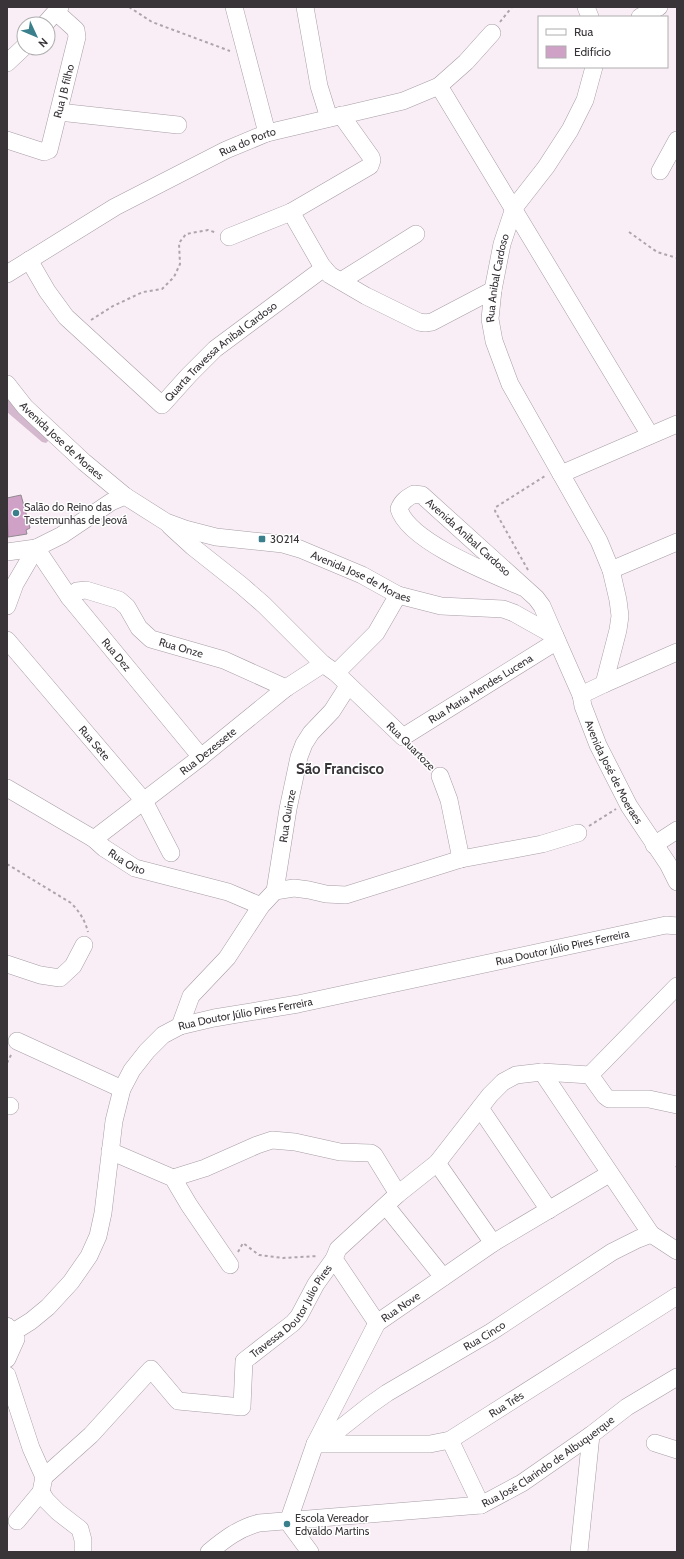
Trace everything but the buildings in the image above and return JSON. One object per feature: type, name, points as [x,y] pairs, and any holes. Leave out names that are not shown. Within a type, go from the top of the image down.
[{"type":"street","points":[[234,7],[267,133]]},
{"type":"street","points":[[229,237],[291,212],[370,166],[372,160],[371,157],[335,117],[319,86],[306,7]]},
{"type":"street","points":[[642,16],[659,7]]},
{"type":"street","name":"Rua J B filho","points":[[7,140],[44,152],[49,150],[77,37],[76,30],[54,14]]},
{"type":"street","name":"Rua do Porto","points":[[7,274],[115,208],[226,150],[267,133],[403,100],[440,86],[466,62],[492,33]]},
{"type":"street","points":[[7,63],[16,55]]},
{"type":"street","name":"Rua Anibal Cardoso","points":[[594,68],[585,100],[570,130],[546,167],[514,208],[502,244],[493,290],[490,319],[494,341],[510,384],[599,541],[611,570]]},
{"type":"street","points":[[440,86],[650,435]]},
{"type":"street","points":[[59,112],[178,125]]},
{"type":"street","points":[[660,171],[677,140]]},
{"type":"street","points":[[291,212],[324,268],[330,274],[366,296],[419,322],[432,322],[493,290]]},
{"type":"street","points":[[341,281],[416,234]]},
{"type":"street","name":"Quarta Travessa Anibal Cardoso","points":[[29,260],[47,291],[66,317],[162,405],[215,349],[324,268]]},
{"type":"street","name":"Avenida Jose de Moraes","points":[[7,384],[25,407],[60,440],[125,496],[166,522],[185,529],[216,537],[283,544],[300,549],[362,575],[398,594],[441,606],[503,609],[514,613],[556,638]]},
{"type":"street","points":[[561,474],[677,424]]},
{"type":"street","name":"Avenida Anibal Cardoso","points":[[522,587],[461,561],[416,532],[400,515],[399,509],[401,503],[414,494],[422,495],[522,587],[536,598],[542,606],[556,638]]},
{"type":"street","points":[[7,552],[36,548],[62,535],[111,502],[125,496]]},
{"type":"street","name":"Rua Quartoze","points":[[166,522],[193,547],[264,605],[329,669],[403,737]]},
{"type":"street","points":[[604,684],[618,630],[620,616],[611,570],[677,542]]},
{"type":"street","points":[[7,606],[15,584],[36,548]]},
{"type":"street","name":"Rua Dez","points":[[36,548],[69,597],[201,757]]},
{"type":"street","name":"Rua Onze","points":[[69,597],[77,591],[86,590],[119,600],[127,607],[145,635],[151,639],[224,660],[286,688]]},
{"type":"street","name":"Rua Dezessete","points":[[94,839],[144,802],[286,688],[329,669],[376,632],[398,594]]},
{"type":"street","points":[[556,638],[581,695],[677,652]]},
{"type":"street","name":"Rua Maria Mendes Lucena","points":[[403,737],[556,638]]},
{"type":"street","name":"Rua Sete","points":[[7,640],[144,802],[171,853]]},
{"type":"street","name":"Rua Quinze","points":[[275,891],[288,809],[299,757],[304,744],[311,733],[332,711],[348,686]]},
{"type":"street","name":"Avenida José de Moeraes","points":[[581,695],[583,706],[598,745],[628,806],[668,864],[677,882]]},
{"type":"street","name":"Rua Quartoze","points":[[440,776],[449,800],[461,859]]},
{"type":"street","name":"Rua Oito","points":[[7,788],[94,839],[104,848],[135,868],[228,892],[261,906]]},
{"type":"street","points":[[654,845],[677,830]]},
{"type":"street","points":[[180,1026],[189,999],[227,958],[261,906],[275,891],[294,888],[326,894],[346,895],[461,859],[542,844],[578,832]]},
{"type":"street","name":"Rua Doutor Júlio Pires Ferreira","points":[[8,1332],[31,1321],[48,1307],[71,1282],[89,1256],[98,1236],[103,1213],[114,1121],[122,1089],[132,1070],[147,1051],[163,1035],[180,1026],[214,1018],[298,1004],[666,925],[677,926]]},
{"type":"street","points":[[7,964],[40,975],[60,978],[73,966],[84,945]]},
{"type":"street","points":[[677,986],[590,1075],[605,1096],[609,1099],[649,1099],[677,1105]]},
{"type":"street","points":[[16,1041],[122,1089]]},
{"type":"street","points":[[542,1072],[609,1174],[651,1234],[677,1251]]},
{"type":"street","name":"Travessa Doutor Julio Pires","points":[[42,1484],[91,1435],[151,1369],[178,1401],[242,1407],[244,1361],[293,1323],[299,1316],[316,1284],[335,1257],[338,1249],[398,1194],[437,1163],[490,1095],[503,1082],[516,1075],[542,1072],[590,1075]]},
{"type":"street","points":[[480,1108],[549,1210]]},
{"type":"street","points":[[173,1178],[205,1168],[272,1140],[295,1142],[340,1152],[371,1153],[374,1155],[398,1194]]},
{"type":"street","points":[[110,1151],[173,1178],[189,1205],[230,1265]]},
{"type":"street","points":[[437,1163],[493,1243]]},
{"type":"street","name":"Rua Nove","points":[[288,1522],[319,1444],[376,1323],[493,1243],[609,1174]]},
{"type":"street","points":[[386,1206],[443,1277]]},
{"type":"street","name":"Rua Cinco","points":[[319,1444],[387,1393],[491,1332],[612,1252],[651,1234]]},
{"type":"street","points":[[335,1257],[376,1323]]},
{"type":"street","name":"Rua Três","points":[[319,1444],[430,1444],[450,1440],[677,1296]]},
{"type":"street","points":[[7,1359],[16,1342],[15,1337],[8,1332]]},
{"type":"street","points":[[7,1375],[46,1500],[58,1512],[80,1529],[83,1540],[83,1552]]},
{"type":"street","name":"Rua José Clarindo de Albuquerque","points":[[209,1552],[228,1536],[246,1527],[259,1523],[288,1522],[481,1505],[522,1483],[591,1435],[627,1407],[677,1377]]},
{"type":"street","points":[[579,1552],[591,1435]]},
{"type":"street","points":[[450,1440],[481,1505]]},
{"type":"street","points":[[655,1443],[677,1450]]},
{"type":"street","points":[[17,1521],[42,1484]]},
{"type":"street","points":[[288,1522],[310,1552]]},
{"type":"path","points":[[129,7],[152,22],[247,57]]},
{"type":"path","points":[[492,33],[512,7]]},
{"type":"path","points":[[78,329],[113,306],[143,292],[162,289],[174,277],[180,264],[180,243],[186,234],[208,230],[229,237]]},
{"type":"path","points":[[629,232],[656,252],[677,258]]},
{"type":"path","points":[[522,587],[528,571],[495,511],[496,507],[551,472],[561,474]]},
{"type":"path","name":"Rua Quartoze","points":[[403,737],[440,776]]},
{"type":"path","points":[[578,832],[616,809],[628,806]]},
{"type":"path","points":[[7,864],[71,902],[79,912],[86,925],[88,933],[84,945]]},
{"type":"path","points":[[230,1265],[243,1243],[259,1255],[284,1258],[335,1257]]},
{"type":"shaded area","points":[[7,392],[50,439],[46,443],[42,442],[7,412]]},
{"type":"place","name":"Salão do Reino das Testemunhas de Jeová","points":[[16,513]]},
{"type":"place","name":"30214","points":[[262,539]]},
{"type":"place","name":"Escola Vereador Edvaldo Martins","points":[[287,1524]]},
{"type":"district","name":"São Francisco","points":[[340,769]]}]
